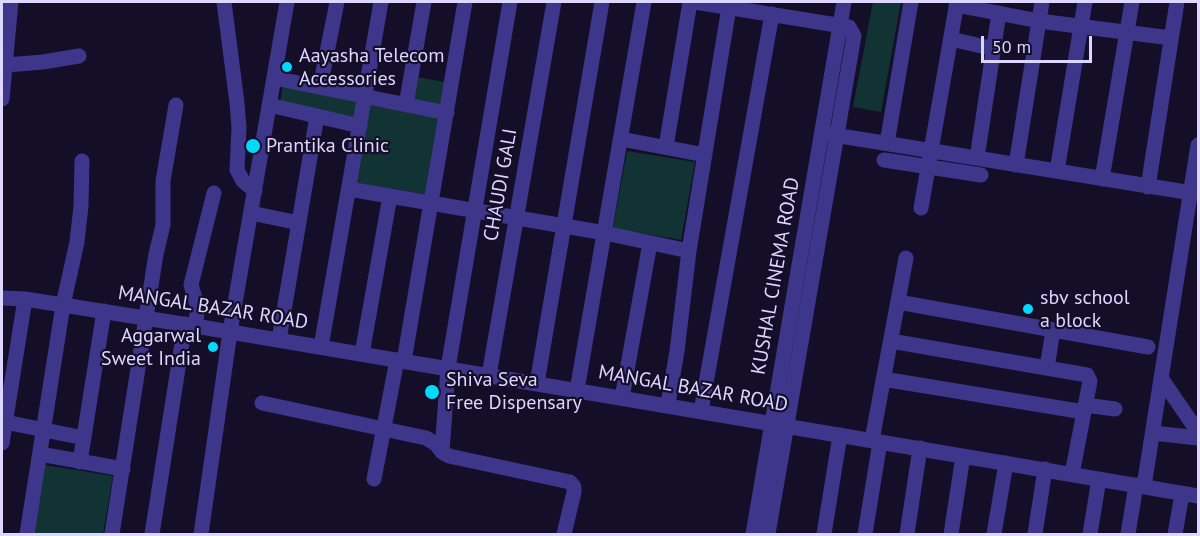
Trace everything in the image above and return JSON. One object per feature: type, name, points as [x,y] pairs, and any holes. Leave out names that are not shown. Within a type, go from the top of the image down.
[{"type":"street","points":[[2,99],[11,2]]},
{"type":"street","points":[[224,2],[239,128],[237,170],[243,181],[255,191]]},
{"type":"street","points":[[201,534],[230,332],[287,2]]},
{"type":"street","points":[[320,87],[337,2]]},
{"type":"street","points":[[321,347],[381,2]]},
{"type":"street","points":[[406,105],[424,2]]},
{"type":"street","points":[[374,479],[401,361],[432,203],[465,2]]},
{"type":"street","points":[[442,452],[448,368],[510,2]]},
{"type":"street","name":"CHAUDI GALI","points":[[489,375],[554,2]]},
{"type":"street","points":[[537,383],[602,2]]},
{"type":"street","points":[[577,390],[644,2]]},
{"type":"street","points":[[666,147],[692,2],[846,28]]},
{"type":"street","name":"KUSHAL CINEMA ROAD","points":[[753,534],[779,424],[829,134],[846,28],[844,2]]},
{"type":"street","points":[[887,143],[911,2]]},
{"type":"street","points":[[1016,165],[1042,2]]},
{"type":"street","points":[[1057,171],[1085,2]]},
{"type":"street","points":[[1102,179],[1132,2]]},
{"type":"street","points":[[1148,186],[1177,2]]},
{"type":"street","points":[[921,208],[957,3],[1039,21],[1171,38]]},
{"type":"street","points":[[668,404],[705,155],[720,5]]},
{"type":"street","points":[[977,158],[999,13]]},
{"type":"street","points":[[702,411],[772,14]]},
{"type":"street","points":[[951,39],[994,49]]},
{"type":"street","points":[[6,65],[79,56]]},
{"type":"street","points":[[274,78],[447,113]]},
{"type":"street","points":[[112,534],[156,254],[164,225],[163,181],[176,105]]},
{"type":"street","points":[[269,105],[360,126]]},
{"type":"street","points":[[279,340],[317,116]]},
{"type":"street","points":[[829,134],[1194,193]]},
{"type":"street","points":[[621,139],[705,155]]},
{"type":"street","points":[[1128,534],[1153,433],[1183,237],[1194,193],[1198,145]]},
{"type":"street","points":[[884,160],[981,175]]},
{"type":"street","points":[[27,534],[63,305],[80,218],[82,161]]},
{"type":"street","points":[[349,189],[605,233],[689,251]]},
{"type":"street","points":[[152,534],[190,325],[198,308],[191,285],[214,193]]},
{"type":"street","points":[[362,354],[390,196]]},
{"type":"street","points":[[251,213],[299,223]]},
{"type":"street","points":[[1183,237],[1198,240]]},
{"type":"street","points":[[622,398],[650,243]]},
{"type":"street","points":[[866,534],[883,379],[906,258]]},
{"type":"street","name":"MANGAL BAZAR ROAD","points":[[2,298],[25,299],[104,311],[668,404],[1198,496]]},
{"type":"street","points":[[2,443],[25,299]]},
{"type":"street","points":[[898,302],[1148,347]]},
{"type":"street","points":[[80,462],[104,311]]},
{"type":"street","points":[[1047,368],[1053,330]]},
{"type":"street","points":[[891,341],[1084,374],[1089,378],[1072,474]]},
{"type":"street","points":[[1161,378],[1198,432]]},
{"type":"street","points":[[883,379],[1085,409],[1115,409]]},
{"type":"street","points":[[262,403],[426,438],[449,456],[570,482],[574,487],[574,492],[564,534]]},
{"type":"street","points":[[5,422],[84,438]]},
{"type":"street","name":"KUSHAL CINEMA ROAD","points":[[768,534],[779,424]]},
{"type":"street","points":[[1153,433],[1198,438]]},
{"type":"street","points":[[824,534],[840,435]]},
{"type":"street","points":[[907,534],[920,448]]},
{"type":"street","points":[[40,454],[123,469]]},
{"type":"street","points":[[951,534],[963,456]]},
{"type":"street","points":[[994,534],[1006,463]]},
{"type":"street","points":[[1035,534],[1045,469]]},
{"type":"street","points":[[1090,534],[1099,479]]},
{"type":"street","points":[[1174,534],[1182,494]]},
{"type":"green space","points":[[873,2],[901,2],[881,112],[853,107]]},
{"type":"green space","points":[[417,77],[445,82],[440,106],[413,101]]},
{"type":"green space","points":[[283,84],[359,100],[355,120],[280,103]]},
{"type":"green space","points":[[370,105],[438,116],[425,194],[357,183]]},
{"type":"green space","points":[[627,151],[695,162],[681,240],[613,228]]},
{"type":"green space","points":[[45,465],[113,476],[103,534],[33,534]]},
{"type":"place","name":"Aayasha Telecom Accessories","points":[[287,67]]},
{"type":"place","name":"Prantika Clinic","points":[[253,146]]},
{"type":"place","name":"sbv school a block","points":[[1028,309]]},
{"type":"place","name":"Aggarwal Sweet India","points":[[213,347]]},
{"type":"place","name":"Shiva Seva Free Dispensary","points":[[432,392]]}]
